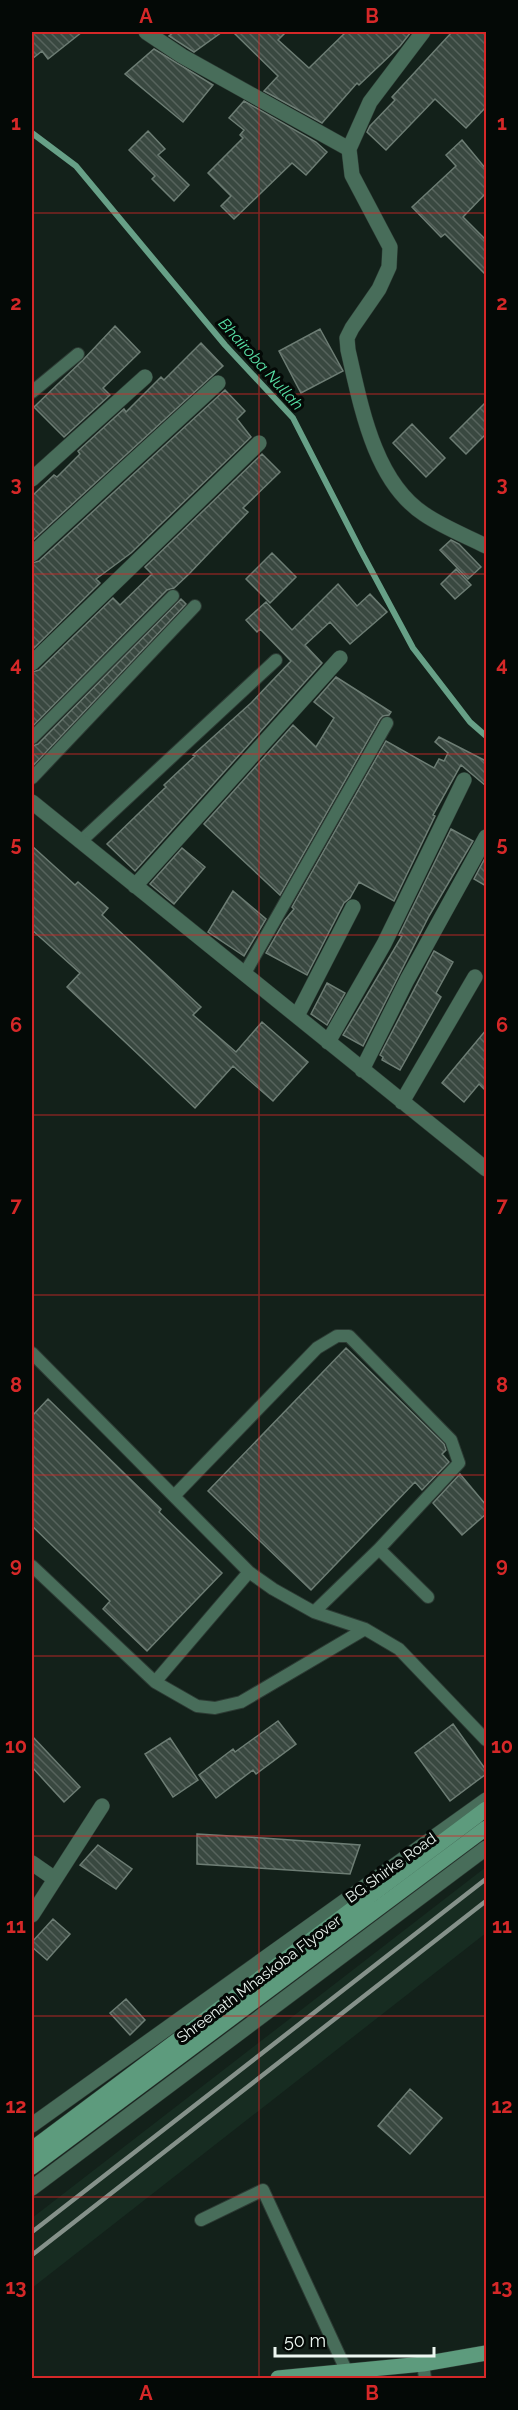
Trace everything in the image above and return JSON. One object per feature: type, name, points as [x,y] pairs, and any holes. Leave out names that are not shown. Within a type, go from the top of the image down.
[{"type":"main road","name":"Shreenath Mhaskoba Flyover","points":[[32,2149],[486,1809]]},
{"type":"main road","name":"Shreenath Mhaskoba Flyover","points":[[32,2167],[486,1828]]},
{"type":"main road","points":[[278,2379],[347,2372],[424,2371],[486,2353]]},
{"type":"street","points":[[146,32],[182,56],[349,149]]},
{"type":"street","points":[[423,32],[370,102],[349,149],[352,175],[390,247],[389,267],[380,289],[347,338],[355,380],[377,454],[398,491],[424,514],[486,546]]},
{"type":"street","points":[[32,479],[145,377]]},
{"type":"street","points":[[32,554],[218,383]]},
{"type":"street","points":[[32,663],[259,442]]},
{"type":"street","points":[[135,886],[340,658]]},
{"type":"street","points":[[328,1042],[384,944],[464,780]]},
{"type":"street","points":[[32,802],[486,1169]]},
{"type":"street","points":[[362,1070],[407,980],[486,837]]},
{"type":"street","points":[[297,1016],[353,907]]},
{"type":"street","points":[[402,1102],[475,977]]},
{"type":"street","name":"BG Shirke Road","points":[[32,2126],[486,1800]]},
{"type":"street","points":[[32,1915],[102,1806]]},
{"type":"street","points":[[32,2188],[486,1848]]},
{"type":"street","points":[[32,1863],[55,1879]]},
{"type":"lane","points":[[32,393],[78,354]]},
{"type":"lane","points":[[32,738],[173,596]]},
{"type":"lane","points":[[32,778],[195,606]]},
{"type":"lane","points":[[80,842],[276,660]]},
{"type":"lane","points":[[244,973],[387,723]]},
{"type":"lane","points":[[174,1496],[317,1348],[336,1336],[349,1336],[451,1440],[459,1463],[379,1549],[314,1612]]},
{"type":"lane","points":[[32,1353],[249,1572],[273,1589],[314,1612],[365,1629],[399,1649],[486,1740]]},
{"type":"lane","points":[[379,1549],[428,1597]]},
{"type":"lane","points":[[32,1566],[155,1682],[197,1706],[215,1708],[241,1702],[365,1629]]},
{"type":"lane","points":[[155,1682],[249,1572]]},
{"type":"lane","points":[[201,2220],[263,2190],[347,2372]]},
{"type":"shaded area","points":[[486,1867],[486,1933],[32,2288],[32,2218]]},
{"type":"building","points":[[32,32],[82,32],[48,59],[42,51],[32,59]]},
{"type":"building","points":[[174,32],[222,32],[194,52],[169,36]]},
{"type":"building","points":[[233,32],[286,32],[278,40],[309,68],[346,32],[411,32],[400,46],[359,85],[357,83],[322,123],[264,91],[278,76]]},
{"type":"building","points":[[452,32],[486,32],[486,107],[466,128],[435,99],[386,150],[367,132],[370,126],[395,100],[392,97]]},
{"type":"building","points":[[154,49],[213,85],[183,122],[125,74]]},
{"type":"building","points":[[244,101],[316,142],[327,152],[306,175],[292,163],[234,219],[221,206],[231,196],[208,173],[243,138],[240,135],[244,130],[229,118]]},
{"type":"building","points":[[148,131],[165,149],[158,155],[189,185],[174,201],[152,179],[155,176],[129,150]]},
{"type":"building","points":[[462,140],[486,169],[486,193],[463,217],[486,240],[486,275],[445,234],[441,237],[412,207],[456,166],[446,155]]},
{"type":"building","points":[[115,326],[140,352],[103,388],[110,395],[64,437],[34,407]]},
{"type":"building","points":[[320,329],[343,371],[301,393],[279,351]]},
{"type":"building","points":[[201,343],[223,366],[32,541],[32,496],[54,475],[57,477],[80,454],[78,451],[124,409],[126,412],[161,377],[164,380]]},
{"type":"building","points":[[225,390],[245,411],[237,419],[251,437],[131,553],[96,579],[100,583],[32,650],[32,563],[39,561]]},
{"type":"building","points":[[486,402],[486,434],[466,454],[450,438]]},
{"type":"building","points":[[412,424],[445,458],[426,477],[393,443]]},
{"type":"building","points":[[262,454],[280,472],[243,508],[248,512],[189,574],[174,588],[167,590],[32,727],[32,672],[39,670],[113,598],[120,605],[152,574],[145,567]]},
{"type":"building","points":[[451,540],[459,544],[481,567],[468,579],[440,550]]},
{"type":"building","points":[[272,553],[296,577],[270,603],[246,579]]},
{"type":"building","points":[[456,569],[471,585],[455,599],[441,584]]},
{"type":"building","points":[[338,584],[357,606],[370,594],[387,612],[350,644],[330,622],[305,645],[322,663],[135,871],[107,844],[166,787],[164,785],[195,756],[193,755],[251,703],[291,661],[260,629],[257,632],[246,620],[266,602],[292,630]]},
{"type":"building","points":[[181,599],[186,604],[32,767],[32,746],[38,744]]},
{"type":"building","points":[[336,677],[391,712],[380,719],[280,895],[204,824],[293,725],[316,747],[334,718],[314,702]]},
{"type":"building","points":[[439,737],[486,761],[486,786],[461,765],[433,815],[435,816],[394,901],[359,882],[350,898],[344,903],[307,975],[266,953],[294,909],[292,907],[386,741],[434,768],[439,759],[444,761],[448,753],[435,742]]},
{"type":"building","points":[[451,829],[473,841],[429,916],[363,1046],[343,1035],[402,936],[399,935]]},
{"type":"building","points":[[32,846],[75,885],[78,882],[108,908],[102,915],[201,1007],[193,1015],[236,1052],[262,1022],[308,1062],[273,1101],[233,1066],[195,1108],[67,987],[80,973],[32,930]]},
{"type":"building","points":[[182,848],[205,867],[174,904],[150,884]]},
{"type":"building","points":[[486,856],[486,886],[474,879]]},
{"type":"building","points":[[233,891],[266,919],[244,956],[208,932]]},
{"type":"building","points":[[434,951],[453,962],[436,993],[441,997],[400,1070],[382,1060],[383,1057],[380,1055]]},
{"type":"building","points":[[327,983],[345,993],[327,1025],[311,1014]]},
{"type":"building","points":[[486,1030],[486,1091],[479,1084],[464,1102],[442,1083]]},
{"type":"building","points":[[346,1348],[444,1444],[446,1450],[442,1454],[449,1462],[422,1490],[415,1482],[311,1590],[208,1491]]},
{"type":"building","points":[[48,1399],[161,1509],[159,1512],[222,1573],[147,1651],[103,1609],[110,1601],[32,1526],[32,1416]]},
{"type":"building","points":[[460,1474],[486,1505],[486,1514],[462,1535],[433,1503]]},
{"type":"building","points":[[278,1721],[296,1744],[256,1774],[253,1770],[216,1798],[199,1775],[233,1749],[235,1752]]},
{"type":"building","points":[[453,1724],[486,1770],[486,1774],[450,1801],[415,1753]]},
{"type":"building","points":[[32,1736],[80,1787],[64,1802],[32,1767]]},
{"type":"building","points":[[170,1738],[198,1780],[173,1797],[145,1754]]},
{"type":"building","points":[[197,1834],[360,1845],[350,1874],[197,1864]]},
{"type":"building","points":[[98,1845],[132,1869],[116,1889],[80,1865]]},
{"type":"building","points":[[53,1919],[70,1934],[47,1960],[32,1947],[32,1942]]},
{"type":"building","points":[[126,1999],[145,2020],[130,2035],[110,2013]]},
{"type":"building","points":[[410,2089],[442,2118],[410,2154],[378,2126]]},
{"type":"waterway","name":"Bhairoba Nullah","points":[[32,133],[76,166],[225,345],[293,418],[413,648],[470,722],[486,736]]},
{"type":"railway","points":[[32,2232],[486,1879]]},
{"type":"railway","points":[[32,2255],[486,1901]]}]
